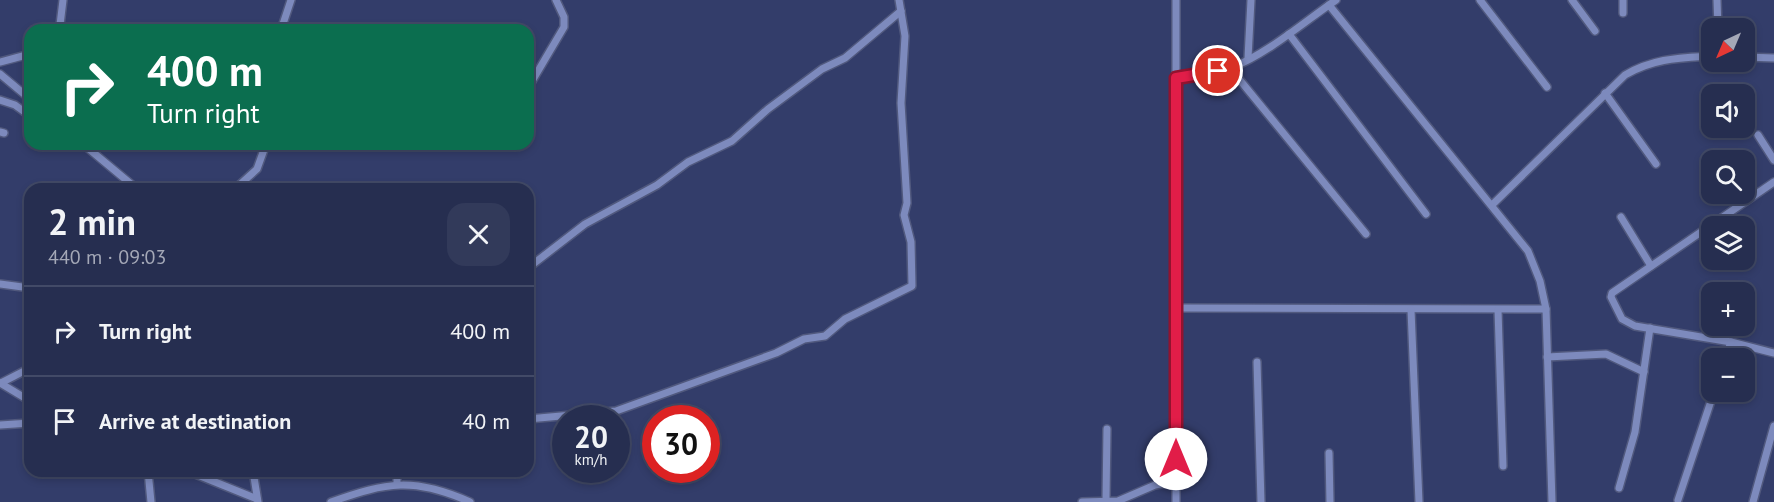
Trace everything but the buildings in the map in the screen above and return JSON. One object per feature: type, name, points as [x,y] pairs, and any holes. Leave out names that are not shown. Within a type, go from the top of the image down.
[{"type":"street","points":[[60,24],[63,0]]},
{"type":"street","points":[[283,24],[291,0]]},
{"type":"street","points":[[534,78],[564,27],[564,17],[556,0]]},
{"type":"street","points":[[534,418],[616,411],[776,353],[804,339],[825,336],[845,319],[912,286],[911,242],[904,215],[907,203],[901,103],[905,36],[899,0]]},
{"type":"street","points":[[1176,0],[1178,308],[1176,502]]},
{"type":"street","points":[[1248,58],[1251,0]]},
{"type":"street","points":[[1480,0],[1547,87]]},
{"type":"street","points":[[1572,0],[1595,31]]},
{"type":"street","points":[[1623,0],[1623,13]]},
{"type":"street","points":[[1717,0],[1718,18]]},
{"type":"street","points":[[1176,78],[1230,68],[1289,34],[1332,2],[1528,251],[1540,280],[1546,309],[1552,502]]},
{"type":"street","points":[[534,263],[585,224],[657,185],[688,162],[732,141],[768,109],[822,69],[845,58],[901,11]]},
{"type":"street","points":[[1289,34],[1426,214]]},
{"type":"street","points":[[0,63],[24,56]]},
{"type":"street","points":[[1492,205],[1605,93],[1641,66],[1663,58],[1701,56]]},
{"type":"street","points":[[1755,57],[1774,58]]},
{"type":"street","points":[[1230,68],[1366,234]]},
{"type":"street","points":[[0,74],[24,94]]},
{"type":"street","points":[[1605,93],[1656,164]]},
{"type":"street","points":[[0,100],[15,105],[24,112]]},
{"type":"street","points":[[1758,135],[1774,160]]},
{"type":"street","points":[[90,150],[130,183]]},
{"type":"street","points":[[242,183],[257,169],[264,150]]},
{"type":"street","points":[[1774,182],[1612,293],[1611,297],[1622,319],[1635,326],[1731,342],[1774,354]]},
{"type":"street","points":[[1621,217],[1651,266]]},
{"type":"street","points":[[0,284],[24,287]]},
{"type":"street","points":[[1178,308],[1546,309]]},
{"type":"street","points":[[1412,310],[1419,502]]},
{"type":"street","points":[[1498,310],[1503,466]]},
{"type":"street","points":[[1619,488],[1635,432],[1650,328]]},
{"type":"street","points":[[1729,348],[1731,342]]},
{"type":"street","points":[[1547,357],[1605,354],[1644,372]]},
{"type":"street","points":[[1257,362],[1260,502]]},
{"type":"street","points":[[0,383],[24,371]]},
{"type":"street","points":[[0,383],[24,397]]},
{"type":"street","points":[[1678,500],[1711,402]]},
{"type":"street","points":[[0,425],[24,423]]},
{"type":"street","points":[[1753,502],[1774,426]]},
{"type":"street","points":[[1106,499],[1107,429]]},
{"type":"street","points":[[1329,453],[1330,502]]},
{"type":"street","points":[[149,477],[151,502]]},
{"type":"street","points":[[202,477],[258,501]]},
{"type":"street","points":[[254,477],[258,501]]},
{"type":"street","points":[[397,477],[397,483]]},
{"type":"street","points":[[1082,502],[1106,499],[1118,501],[1155,485],[1176,481]]},
{"type":"street","points":[[331,502],[397,483],[451,494],[470,502]]},
{"type":"route","points":[[1176,459],[1178,308],[1176,78],[1206,75],[1218,71]]}]
